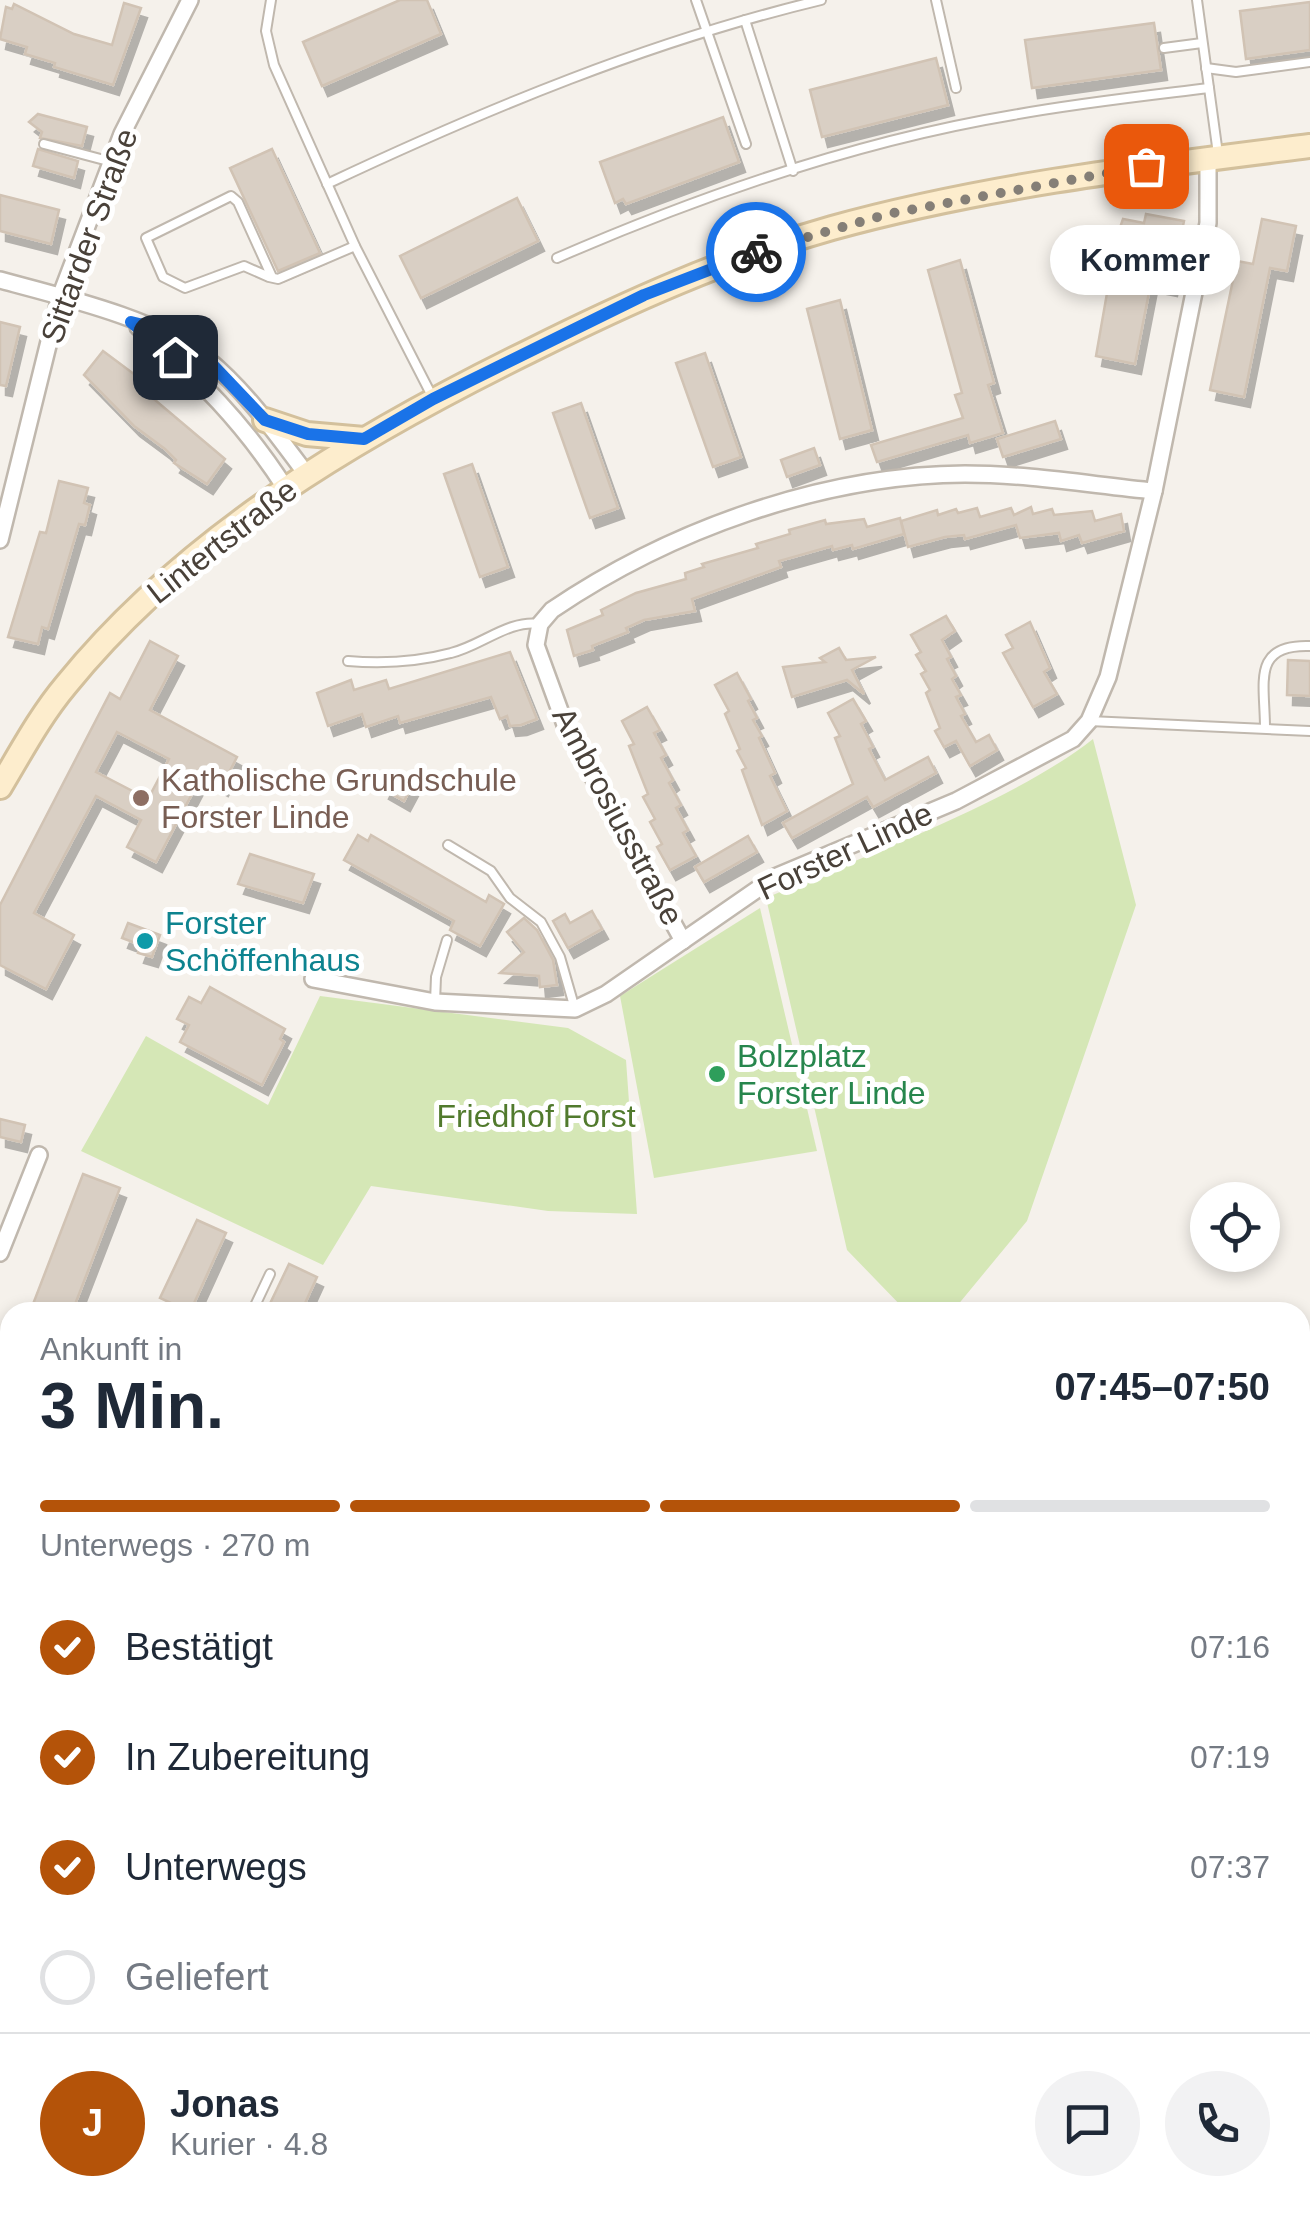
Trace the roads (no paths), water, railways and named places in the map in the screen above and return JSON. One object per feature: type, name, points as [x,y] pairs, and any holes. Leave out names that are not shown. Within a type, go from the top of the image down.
[{"type":"main road","name":"Lintertstraße","points":[[0,787],[63,688],[132,613],[222,535],[307,475],[433,399],[644,295],[771,247],[888,214],[1213,158],[1310,146]]},
{"type":"main road","points":[[265,420],[308,434],[364,439]]},
{"type":"street","name":"Sittarder Straße","points":[[0,540],[60,297],[112,162],[190,0]]},
{"type":"street","name":"Forster Linde","points":[[575,1009],[606,994],[775,877],[1041,760],[1073,739],[1089,721],[1108,676],[1154,490],[1208,224],[1213,158]]},
{"type":"street","points":[[0,280],[159,329],[206,358],[265,420],[307,475]]},
{"type":"street","points":[[131,322],[198,375],[259,447],[286,490]]},
{"type":"street","points":[[540,624],[570,598],[716,524],[825,494],[901,480],[966,474],[1154,490]]},
{"type":"street","name":"Ambrosiusstraße","points":[[540,624],[536,645],[567,730],[684,940]]},
{"type":"street","points":[[314,979],[435,1002],[575,1009]]},
{"type":"street","points":[[0,1253],[39,1156]]},
{"type":"lane","points":[[271,0],[268,48],[356,246],[433,399]]},
{"type":"lane","points":[[696,0],[746,144]]},
{"type":"lane","points":[[328,184],[573,77],[706,32],[820,0]]},
{"type":"lane","points":[[936,0],[956,88]]},
{"type":"lane","points":[[1196,0],[1209,88],[1213,158]]},
{"type":"lane","points":[[745,20],[792,171]]},
{"type":"lane","points":[[1164,48],[1202,43]]},
{"type":"lane","points":[[1206,68],[1236,72],[1310,62]]},
{"type":"lane","points":[[557,258],[628,228],[792,171],[1011,115],[1209,88]]},
{"type":"lane","points":[[44,144],[112,162]]},
{"type":"lane","points":[[272,278],[238,202],[231,196],[146,238],[162,276],[170,284],[190,288],[244,266],[272,278],[288,276],[356,246]]},
{"type":"lane","points":[[348,662],[386,664],[435,656],[481,642],[524,621],[540,624]]},
{"type":"lane","points":[[1265,728],[1265,668],[1271,653],[1283,645],[1310,646]]},
{"type":"lane","points":[[1089,721],[1310,731]]},
{"type":"lane","points":[[448,845],[491,871],[510,898],[540,922],[560,957],[575,1009]]},
{"type":"lane","points":[[435,1002],[436,977],[447,940]]},
{"type":"lane","points":[[257,1302],[270,1274]]},
{"type":"place","name":"Kommer","points":[[1146,166]]},
{"type":"place","name":"Katholische Grundschule Forster Linde","points":[[141,798]]},
{"type":"place","name":"Forster Schöffenhaus","points":[[145,941]]},
{"type":"place","name":"Bolzplatz Forster Linde","points":[[717,1074]]},
{"type":"park label","name":"Friedhof Forst","points":[[536,1116]]}]
